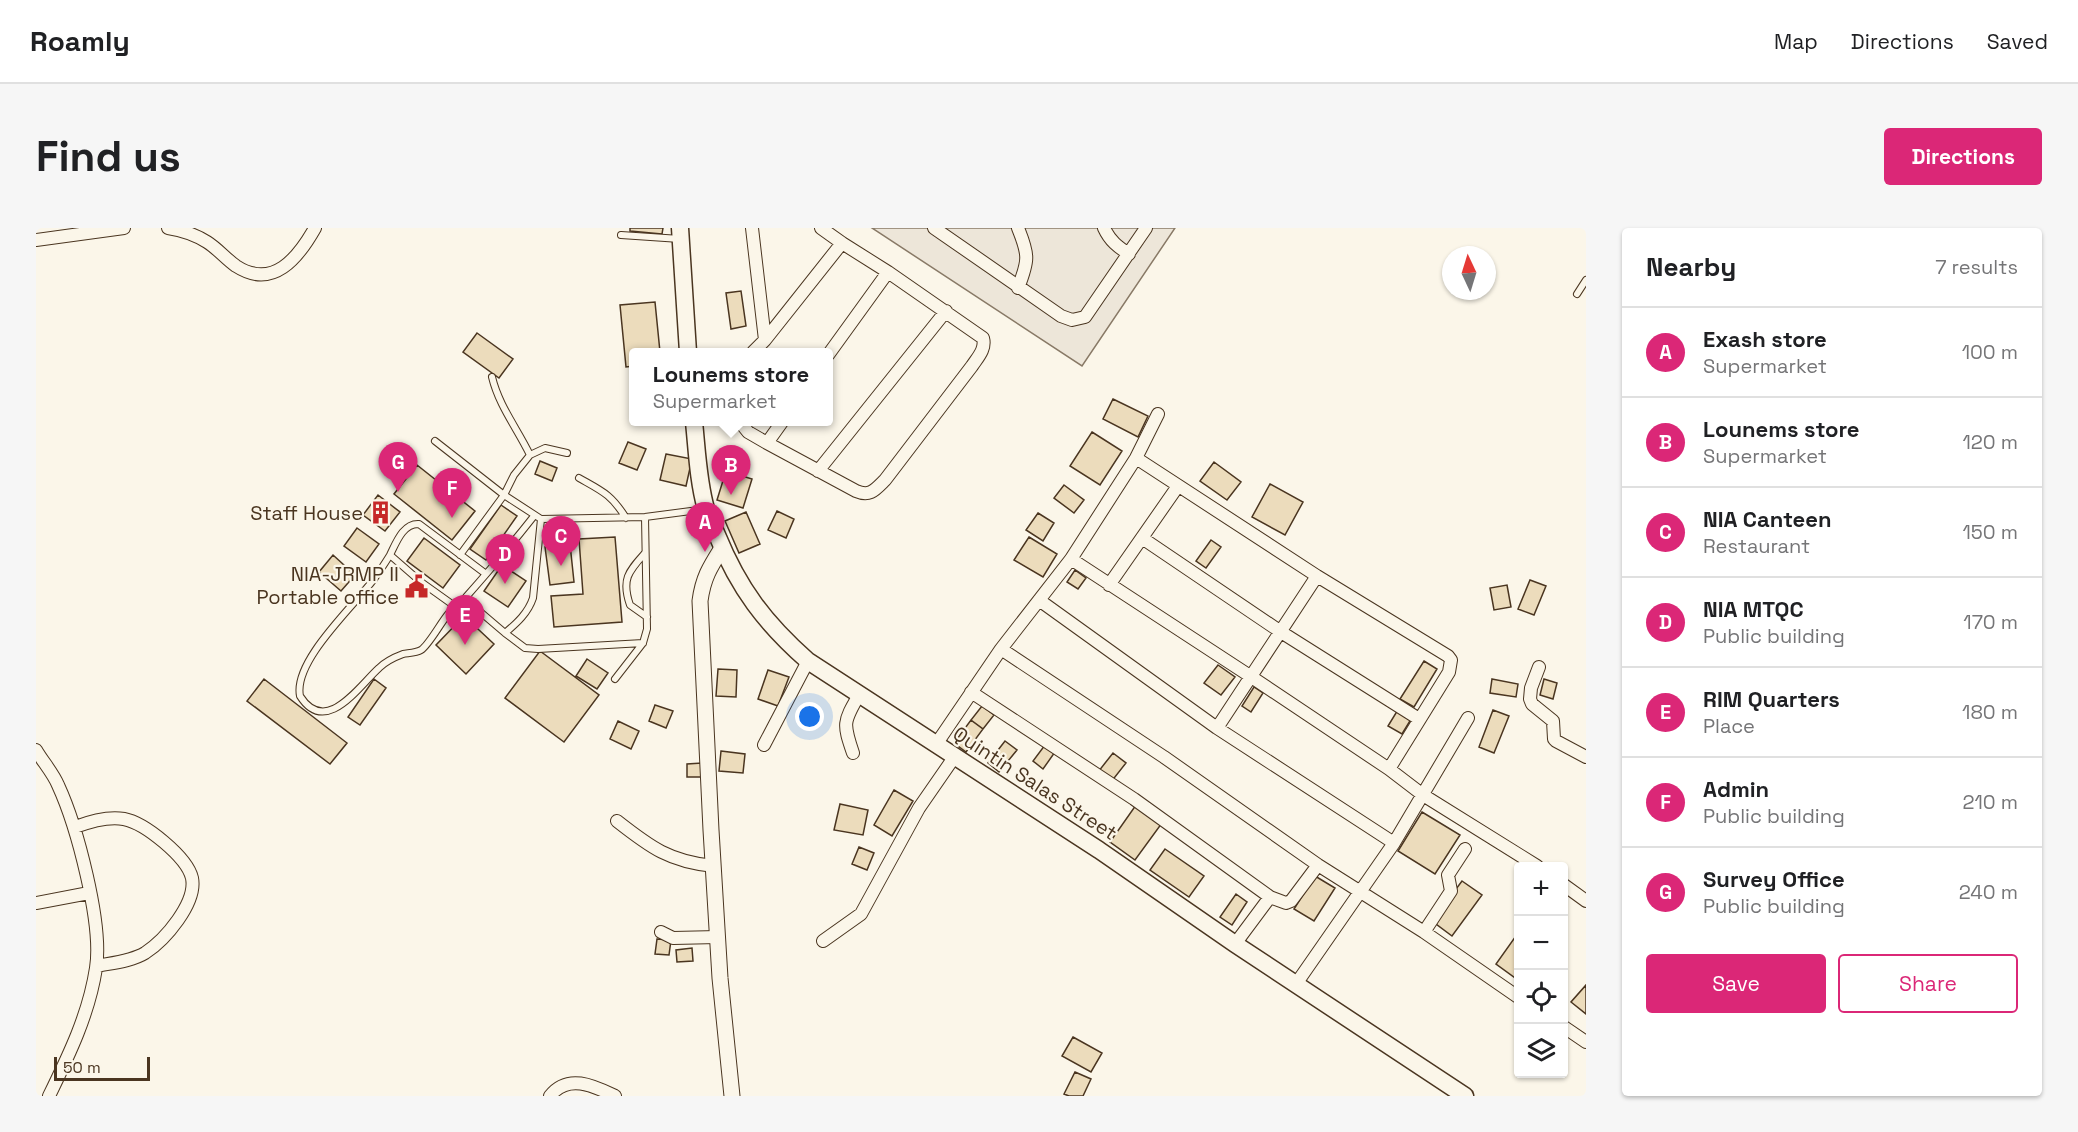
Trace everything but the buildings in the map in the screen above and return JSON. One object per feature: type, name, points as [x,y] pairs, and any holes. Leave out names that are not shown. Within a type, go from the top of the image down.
[{"type":"main road","points":[[680,233],[688,348]]},
{"type":"main road","name":"Quintin Salas Street","points":[[695,426],[706,509],[722,548],[743,588],[762,615],[808,661],[1099,850],[1235,944],[1465,1096]]},
{"type":"street","points":[[36,240],[124,228]]},
{"type":"street","points":[[168,228],[208,242],[244,271],[256,275],[266,274],[290,263],[305,246],[315,228]]},
{"type":"street","points":[[752,228],[765,340]]},
{"type":"street","points":[[743,426],[747,432],[818,471],[863,493],[874,492],[972,366],[983,347],[983,338],[946,310],[821,228]]},
{"type":"street","points":[[934,228],[1018,288],[1072,320],[1085,317],[1146,228]]},
{"type":"street","points":[[1018,228],[1026,249],[1027,263],[1018,288]]},
{"type":"street","points":[[1104,228],[1108,237],[1129,254]]},
{"type":"street","points":[[757,348],[842,243]]},
{"type":"street","points":[[833,348],[888,272]]},
{"type":"street","points":[[818,471],[946,310]]},
{"type":"street","points":[[937,743],[1001,649],[1071,559],[1136,458],[1158,414]]},
{"type":"street","points":[[767,443],[779,426]]},
{"type":"street","points":[[1136,458],[1317,576],[1448,656],[1451,660],[1449,672],[1389,769]]},
{"type":"street","points":[[1109,585],[1178,486]]},
{"type":"street","points":[[1142,538],[1281,632],[1419,719]]},
{"type":"street","points":[[722,548],[702,584],[700,601],[718,937],[732,1096]]},
{"type":"street","points":[[1071,559],[1389,769],[1423,795],[1529,862]]},
{"type":"street","points":[[1217,728],[1317,576]]},
{"type":"street","points":[[1038,600],[1217,728],[1394,843]]},
{"type":"street","points":[[1001,649],[1164,757],[1318,865],[1424,932],[1514,994]]},
{"type":"street","points":[[764,745],[808,661]]},
{"type":"street","points":[[1539,668],[1530,693],[1532,704],[1553,722],[1556,741],[1586,757]]},
{"type":"street","points":[[971,692],[1134,799],[1270,897],[1286,903],[1291,901],[1318,865]]},
{"type":"street","points":[[853,753],[845,728],[846,721],[859,695]]},
{"type":"street","points":[[1296,984],[1394,843],[1468,718]]},
{"type":"street","points":[[36,750],[57,783],[75,827],[94,916],[97,966],[80,1031],[49,1096]]},
{"type":"street","points":[[823,941],[861,914],[919,808],[955,756]]},
{"type":"street","points":[[75,827],[110,818],[126,819],[166,844],[187,868],[192,878],[192,891],[188,905],[165,936],[145,953],[97,966]]},
{"type":"street","points":[[617,821],[658,851],[692,864],[714,866]]},
{"type":"street","points":[[1424,932],[1451,891],[1448,876],[1465,849]]},
{"type":"street","points":[[1568,888],[1586,901]]},
{"type":"street","points":[[36,903],[89,893]]},
{"type":"street","points":[[1235,944],[1270,897]]},
{"type":"street","points":[[661,932],[673,938],[718,937]]},
{"type":"street","points":[[1568,1030],[1586,1042]]},
{"type":"street","points":[[550,1096],[564,1085],[576,1083],[587,1084],[615,1096]]},
{"type":"lane","points":[[621,235],[680,233]]},
{"type":"lane","points":[[1577,294],[1586,280]]},
{"type":"lane","points":[[492,377],[500,403],[522,437],[530,455]]},
{"type":"lane","points":[[435,441],[537,518],[645,517],[706,509]]},
{"type":"lane","points":[[460,555],[530,455],[545,448],[567,453]]},
{"type":"lane","points":[[579,478],[606,492],[616,502],[626,518]]},
{"type":"lane","points":[[615,679],[643,643],[648,617],[645,517]]},
{"type":"lane","points":[[486,574],[422,525],[414,524],[405,529],[374,579],[326,635],[305,667],[298,690],[303,701],[322,711],[334,709],[362,688],[378,668],[401,655],[421,650],[448,614],[465,598],[537,518]]},
{"type":"lane","points":[[506,633],[530,607],[537,518]]},
{"type":"lane","points":[[645,552],[629,572],[627,582],[630,605],[648,617]]},
{"type":"lane","points":[[390,555],[421,582],[456,607]]},
{"type":"lane","points":[[465,598],[525,648],[643,643]]},
{"type":"shaded area","points":[[872,228],[1175,228],[1082,366]]},
{"type":"place","name":"Survey Office","points":[[398,492]]},
{"type":"place","name":"Lounems store","points":[[731,495]]},
{"type":"place","name":"Staff House","points":[[381,513]]},
{"type":"place","name":"Admin","points":[[452,518]]},
{"type":"place","name":"Exash store","points":[[705,552]]},
{"type":"place","name":"NIA Canteen","points":[[561,566]]},
{"type":"place","name":"NIA MTQC","points":[[505,584]]},
{"type":"place","name":"NIA-JRMP II Portable office","points":[[417,586]]},
{"type":"place","name":"RIM Quarters","points":[[465,645]]}]
